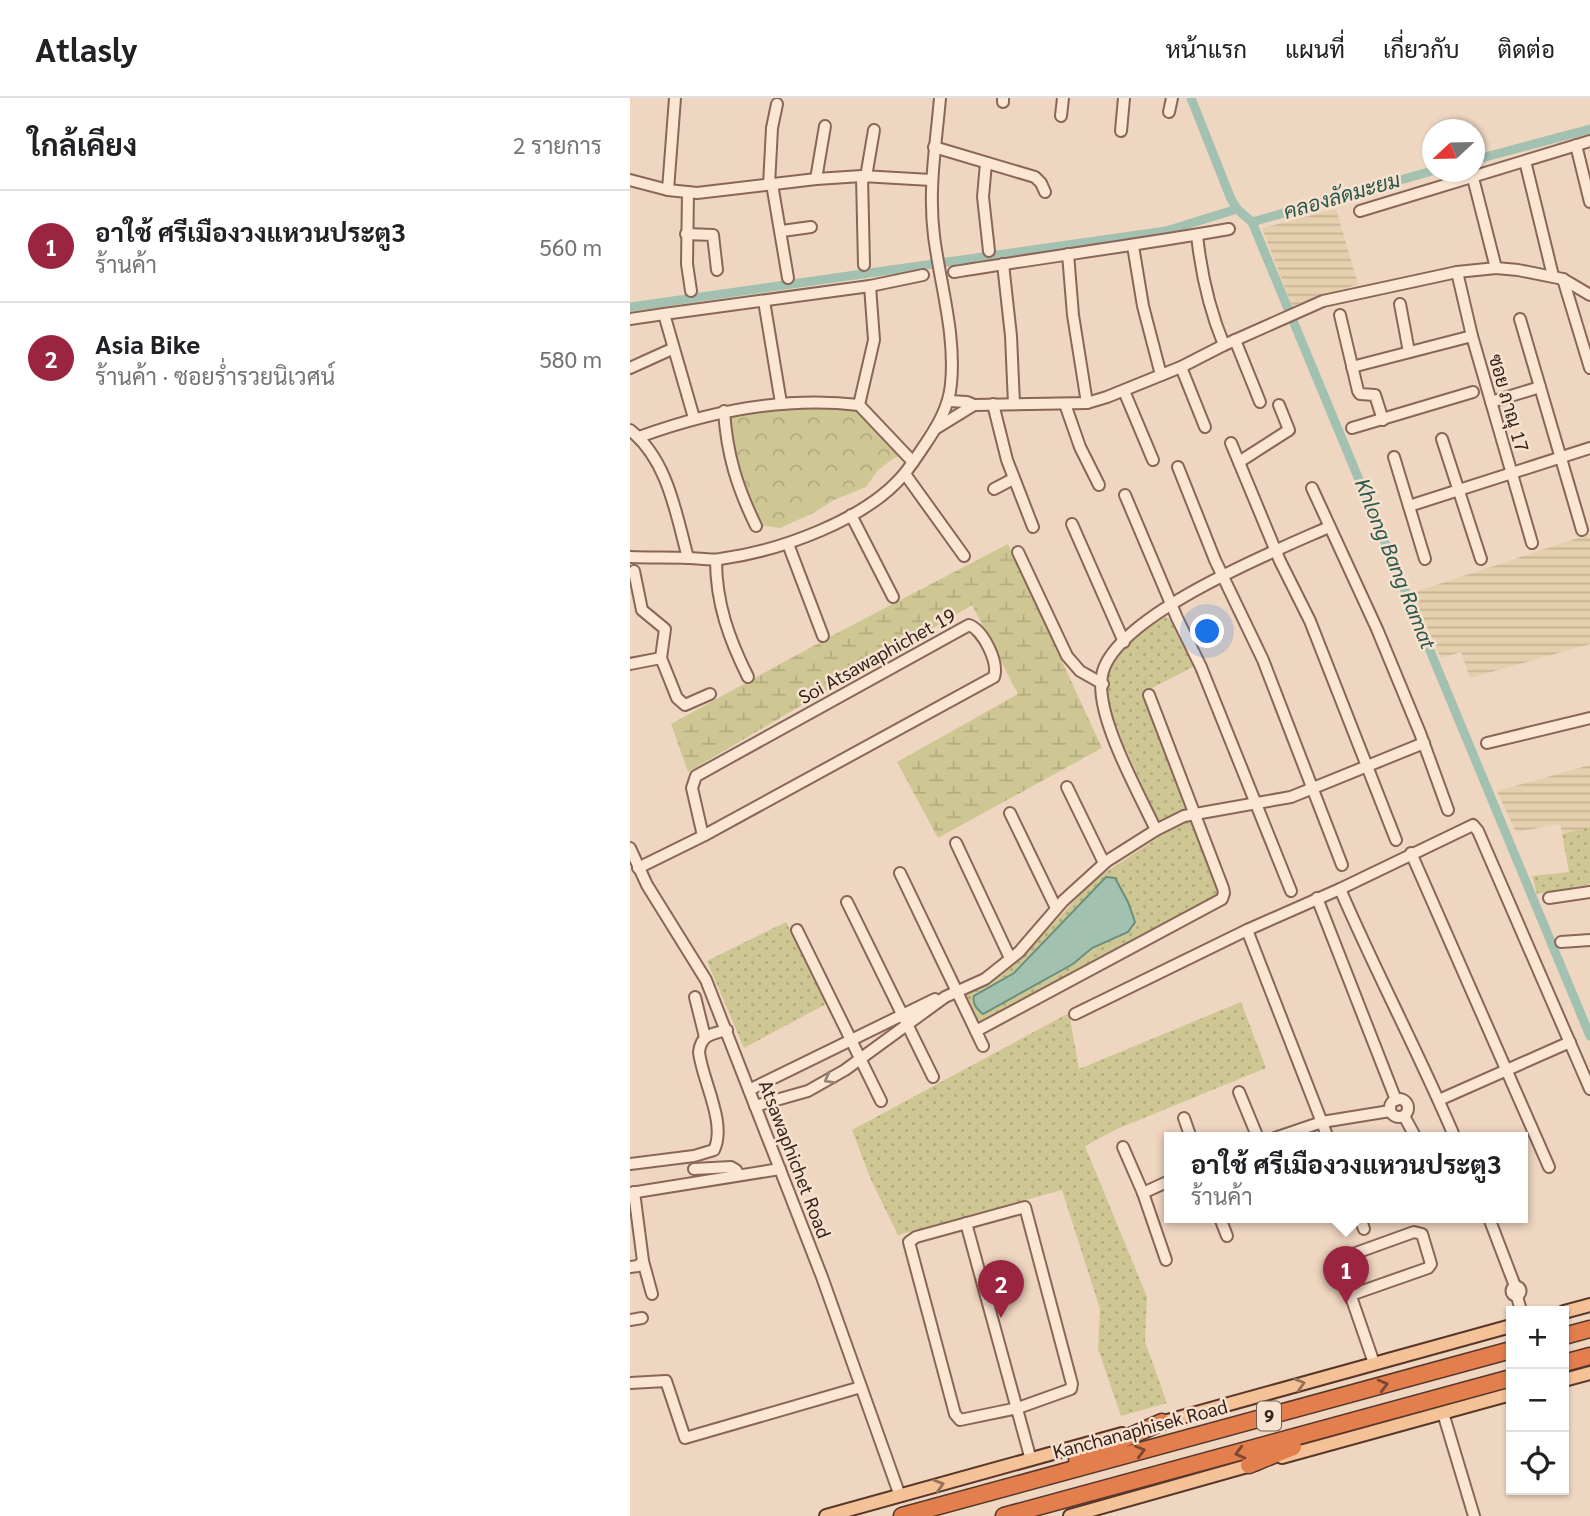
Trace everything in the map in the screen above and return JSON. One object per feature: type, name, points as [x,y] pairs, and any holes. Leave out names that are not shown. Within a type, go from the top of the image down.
[{"type":"highway","points":[[1569,1335],[1590,1329]]},
{"type":"highway","name":"Kanchanaphisek Road","points":[[902,1516],[1506,1351]]},
{"type":"highway","points":[[1569,1362],[1590,1356]]},
{"type":"highway","name":"9","points":[[1004,1516],[1506,1379]]},
{"type":"highway","points":[[1027,1482],[1162,1422]]},
{"type":"highway","points":[[1249,1465],[1353,1422]]},
{"type":"main road","points":[[1569,1311],[1590,1305]]},
{"type":"main road","points":[[826,1516],[1506,1327]]},
{"type":"main road","points":[[1569,1379],[1590,1373]]},
{"type":"main road","points":[[1070,1516],[1506,1395]]},
{"type":"street","points":[[668,190],[676,98]]},
{"type":"street","points":[[630,557],[716,560],[788,544],[851,515],[905,474],[934,430],[949,401],[952,356],[934,238],[931,180],[940,98]]},
{"type":"street","points":[[1060,116],[1063,98]]},
{"type":"street","points":[[1121,131],[1124,98]]},
{"type":"street","points":[[1169,112],[1172,98]]},
{"type":"street","points":[[777,104],[772,128],[771,185],[782,231],[788,278]]},
{"type":"street","points":[[816,179],[825,126]]},
{"type":"street","points":[[864,265],[864,177],[874,130]]},
{"type":"street","points":[[1485,174],[1590,141]]},
{"type":"street","points":[[1576,145],[1590,202]]},
{"type":"street","points":[[934,147],[1035,177],[1045,192]]},
{"type":"street","points":[[1525,161],[1558,278],[1590,368]]},
{"type":"street","points":[[986,163],[983,197],[989,251]]},
{"type":"street","points":[[630,180],[688,192],[726,191],[816,179],[864,177],[931,180]]},
{"type":"street","points":[[1360,211],[1459,182]]},
{"type":"street","points":[[1474,182],[1496,268]]},
{"type":"street","points":[[688,192],[686,234],[691,291]]},
{"type":"street","points":[[782,231],[811,227]]},
{"type":"street","points":[[954,272],[1229,229]]},
{"type":"street","points":[[686,234],[713,235],[717,270]]},
{"type":"street","points":[[1197,235],[1206,294],[1260,402]]},
{"type":"street","points":[[1133,246],[1143,306],[1161,375]]},
{"type":"street","points":[[1068,254],[1073,315],[1087,403]]},
{"type":"street","points":[[1003,264],[1011,336],[1014,404]]},
{"type":"street","points":[[949,401],[974,405],[1087,403],[1181,367],[1229,342],[1323,302],[1457,272],[1496,268],[1558,278],[1590,295]]},
{"type":"street","name":"ซอย ภาณุ 17","points":[[1457,272],[1472,336],[1532,543]]},
{"type":"street","points":[[630,318],[870,286],[923,275]]},
{"type":"street","points":[[859,405],[874,340],[870,286]]},
{"type":"street","points":[[764,301],[781,403]]},
{"type":"street","points":[[1400,304],[1409,352]]},
{"type":"street","points":[[664,314],[694,418]]},
{"type":"street","points":[[1340,315],[1358,391],[1360,394],[1375,395],[1383,420]]},
{"type":"street","points":[[1520,319],[1583,530]]},
{"type":"street","points":[[1352,367],[1472,336]]},
{"type":"street","points":[[630,368],[672,349]]},
{"type":"street","points":[[1181,367],[1205,427]]},
{"type":"street","points":[[1491,402],[1540,387]]},
{"type":"street","points":[[1124,391],[1153,460]]},
{"type":"street","points":[[1352,428],[1473,392]]},
{"type":"street","points":[[688,558],[662,472],[635,434],[724,411],[781,403],[826,401],[859,405],[913,462]]},
{"type":"street","points":[[993,404],[1013,479],[1033,527]]},
{"type":"street","points":[[1065,404],[1080,447],[1099,485]]},
{"type":"street","points":[[934,430],[974,405]]},
{"type":"street","points":[[1239,462],[1289,430],[1279,405]]},
{"type":"street","points":[[724,411],[732,467],[739,492],[756,526]]},
{"type":"street","points":[[1442,439],[1481,559]]},
{"type":"street","points":[[1231,443],[1276,551],[1310,621],[1396,840]]},
{"type":"street","points":[[1409,506],[1590,448]]},
{"type":"street","points":[[1394,457],[1425,559]]},
{"type":"street","points":[[1178,467],[1223,576],[1263,660],[1342,865]]},
{"type":"street","points":[[905,474],[964,556]]},
{"type":"street","points":[[994,489],[1013,479]]},
{"type":"street","points":[[1312,488],[1377,629],[1424,743],[1448,810]]},
{"type":"street","points":[[1125,495],[1201,667],[1291,891]]},
{"type":"street","points":[[851,515],[893,597]]},
{"type":"street","points":[[1072,523],[1124,642]]},
{"type":"street","points":[[1156,831],[1108,720],[1102,696],[1103,671],[1112,654],[1171,604],[1223,576],[1329,527]]},
{"type":"street","points":[[788,544],[823,636]]},
{"type":"street","points":[[1018,552],[1067,656],[1080,671],[1102,684]]},
{"type":"street","points":[[716,560],[720,606],[731,641],[748,677]]},
{"type":"street","points":[[634,571],[642,610],[666,629],[661,658],[681,704],[690,704],[710,694]]},
{"type":"street","name":"Soi Atsawaphichet 19","points":[[638,868],[703,836],[994,677],[996,667],[978,630],[969,625],[696,776],[692,788],[703,836]]},
{"type":"street","points":[[630,664],[661,658]]},
{"type":"street","points":[[976,1031],[1222,899],[1223,888],[1149,695]]},
{"type":"street","points":[[1487,743],[1590,718]]},
{"type":"street","points":[[749,1090],[905,1019],[985,979],[1010,958],[1056,908],[1104,863],[1184,816],[1291,797],[1424,743]]},
{"type":"street","points":[[1067,787],[1104,863]]},
{"type":"street","points":[[1010,813],[1056,908]]},
{"type":"street","points":[[1075,1014],[1473,825],[1478,831],[1590,1089]]},
{"type":"street","points":[[956,843],[1010,958]]},
{"type":"street","name":"Atsawaphichet Road","points":[[630,848],[638,868],[696,961],[727,1030],[900,1496]]},
{"type":"street","points":[[1411,853],[1549,1167]]},
{"type":"street","points":[[900,873],[983,1046]]},
{"type":"street","points":[[1340,889],[1367,953],[1400,1014],[1452,1132]]},
{"type":"street","points":[[1549,898],[1590,892]]},
{"type":"street","points":[[1317,898],[1396,1100]]},
{"type":"street","points":[[847,902],[933,1077]]},
{"type":"street","points":[[797,930],[881,1101]]},
{"type":"street","points":[[1247,930],[1326,1132]]},
{"type":"street","points":[[1561,942],[1590,940]]},
{"type":"street","points":[[695,998],[705,1037]]},
{"type":"street","points":[[755,1106],[807,1091],[845,1070],[905,1019]]},
{"type":"street","points":[[630,1164],[694,1156],[711,1152],[716,1147],[715,1110],[699,1052],[700,1043],[705,1037],[727,1030]]},
{"type":"street","points":[[1439,1100],[1570,1042]]},
{"type":"street","points":[[1239,1092],[1256,1132]]},
{"type":"street","points":[[1396,1100],[1403,1100],[1408,1105],[1404,1116],[1395,1117],[1390,1111],[1391,1104],[1396,1100]]},
{"type":"street","points":[[1293,1132],[1322,1122],[1390,1111]]},
{"type":"street","points":[[1404,1116],[1413,1132]]},
{"type":"street","points":[[1184,1118],[1189,1132]]},
{"type":"street","points":[[1124,1147],[1166,1259]]},
{"type":"street","points":[[694,1169],[731,1167],[739,1175]]},
{"type":"street","points":[[652,1293],[643,1261],[632,1193],[780,1169]]},
{"type":"street","points":[[1143,1193],[1164,1183]]},
{"type":"street","points":[[1025,1207],[1072,1384],[1071,1389],[1066,1392],[1018,1408],[960,1420],[952,1401],[909,1242],[916,1237],[1025,1207]]},
{"type":"street","points":[[966,1223],[1031,1460]]},
{"type":"street","points":[[1222,1223],[1227,1236]]},
{"type":"street","points":[[1491,1223],[1520,1306]]},
{"type":"street","points":[[1351,1295],[1428,1268],[1432,1260],[1422,1234],[1414,1232],[1341,1256],[1339,1262],[1374,1363]]},
{"type":"street","points":[[630,1267],[638,1266],[643,1261]]},
{"type":"street","points":[[630,1320],[642,1318]]},
{"type":"street","points":[[630,1383],[666,1381],[685,1438],[861,1387]]},
{"type":"street","points":[[1443,1413],[1474,1516]]},
{"type":"shaded area","points":[[1336,209],[1358,284],[1292,306],[1262,228]]},
{"type":"shaded area","points":[[1590,534],[1590,644],[1470,678],[1461,652],[1441,658],[1412,593]]},
{"type":"shaded area","points":[[1590,765],[1590,827],[1562,834],[1560,824],[1516,832],[1497,791]]},
{"type":"shaded area","points":[[1106,877],[1115,878],[1128,902],[1135,922],[1128,932],[1092,948],[1073,964],[983,1014],[974,1004],[974,996],[1014,973]]},
{"type":"green space","points":[[857,401],[902,456],[894,458],[878,470],[866,487],[834,500],[815,512],[780,528],[758,525],[742,490],[727,414]]},
{"type":"green space","points":[[1008,544],[1102,748],[938,838],[897,762],[1018,694],[972,605],[688,772],[671,724]]},
{"type":"green space","points":[[1165,617],[1174,620],[1195,666],[1144,692],[1219,894],[1215,899],[982,1022],[977,1019],[965,996],[995,979],[1017,962],[1094,880],[1164,834],[1123,743],[1105,695],[1108,670],[1131,640]]},
{"type":"green space","points":[[1590,827],[1590,884],[1537,894],[1532,876],[1569,872],[1562,834]]},
{"type":"green space","points":[[786,922],[828,1003],[744,1048],[707,961]]},
{"type":"green space","points":[[1241,1002],[1266,1068],[1117,1129],[1085,1146],[1147,1297],[1145,1342],[1167,1403],[1121,1416],[1098,1349],[1100,1309],[1062,1190],[898,1235],[871,1180],[852,1130],[1069,1013],[1079,1069]]},
{"type":"waterway","name":"Khlong Bang Ramat","points":[[1191,98],[1231,199],[1237,209],[1252,222],[1590,1036]]},
{"type":"waterway","name":"คลองลัดมะยม","points":[[1485,157],[1590,129]]},
{"type":"waterway","name":"คลองลัดมะยม","points":[[1252,222],[1422,174]]},
{"type":"waterway","points":[[630,307],[1166,231],[1237,209]]},
{"type":"place","name":"อาใช้ ศรีเมืองวงแหวนประตู3","points":[[1346,1304]]},
{"type":"place","name":"Asia Bike","points":[[1001,1318]]}]
